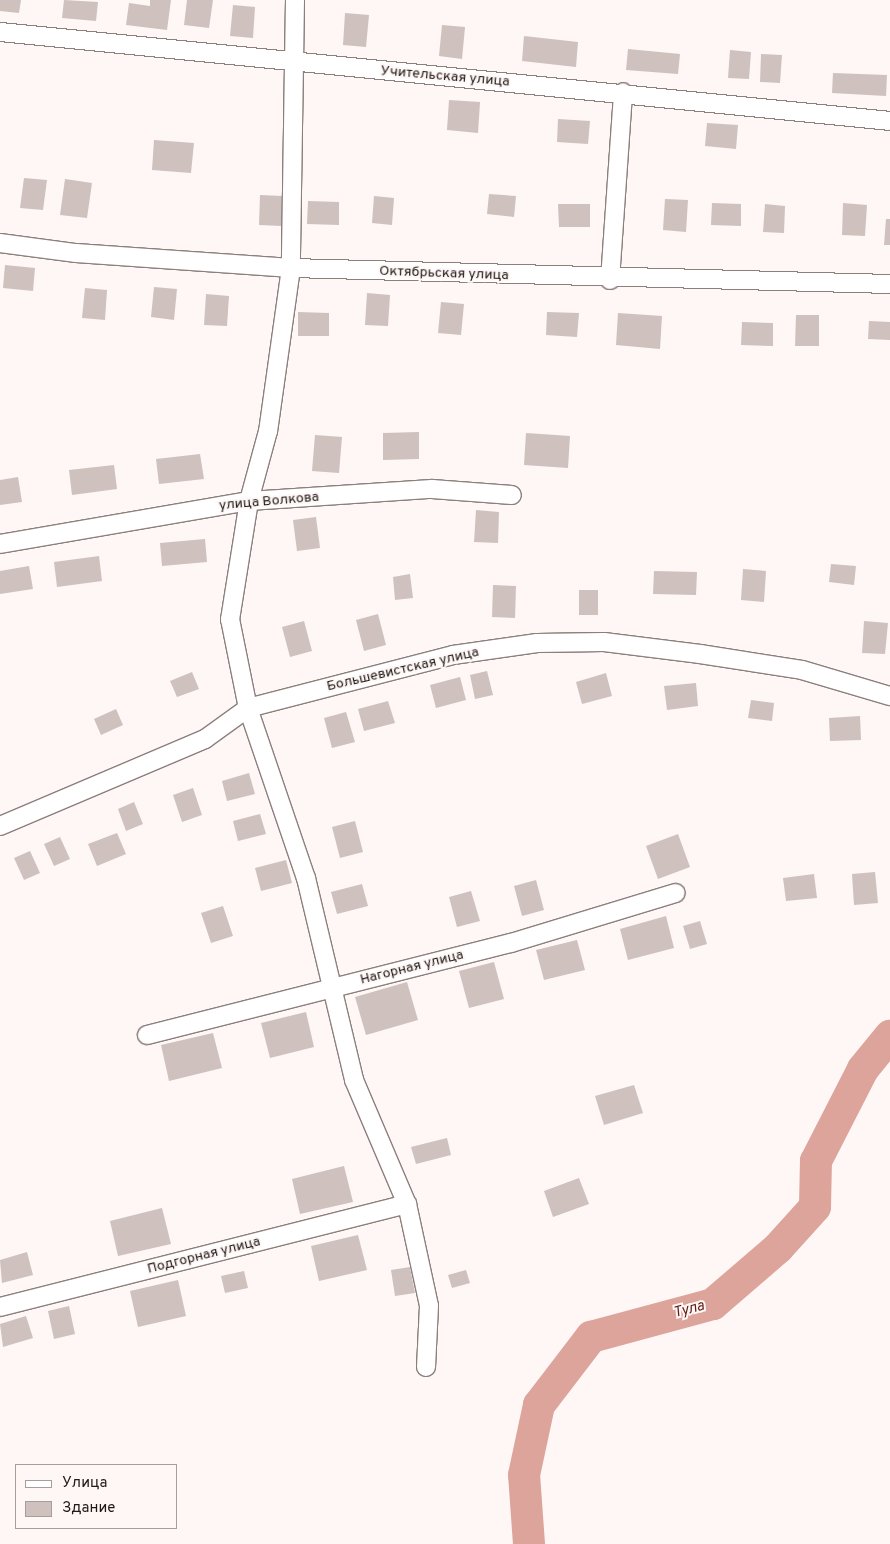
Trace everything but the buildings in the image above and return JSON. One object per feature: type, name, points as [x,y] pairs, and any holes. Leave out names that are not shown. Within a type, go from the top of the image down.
[{"type":"street","points":[[295,0],[291,268],[268,432],[249,501],[230,619],[248,708],[306,878],[354,1080],[407,1204],[429,1306],[426,1367]]},
{"type":"street","name":"Учительская улица","points":[[0,32],[295,64],[623,92],[890,121]]},
{"type":"street","points":[[610,280],[623,92]]},
{"type":"street","name":"Октябрьская улица","points":[[0,244],[76,253],[291,268],[610,280],[890,284]]},
{"type":"street","name":"улица Волкова","points":[[0,544],[249,501],[432,489],[512,495]]},
{"type":"street","name":"Большевистская улица","points":[[0,826],[205,739],[248,708],[453,655],[537,643],[604,642],[700,654],[802,670],[890,696]]},
{"type":"street","name":"Нагорная улица","points":[[147,1035],[512,943],[676,893]]},
{"type":"street","name":"Подгорная улица","points":[[0,1306],[407,1204]]},
{"type":"waterway","name":"Тула","points":[[529,1544],[524,1475],[539,1405],[591,1337],[713,1304],[778,1248],[815,1207],[816,1161],[863,1069],[890,1036]]}]
